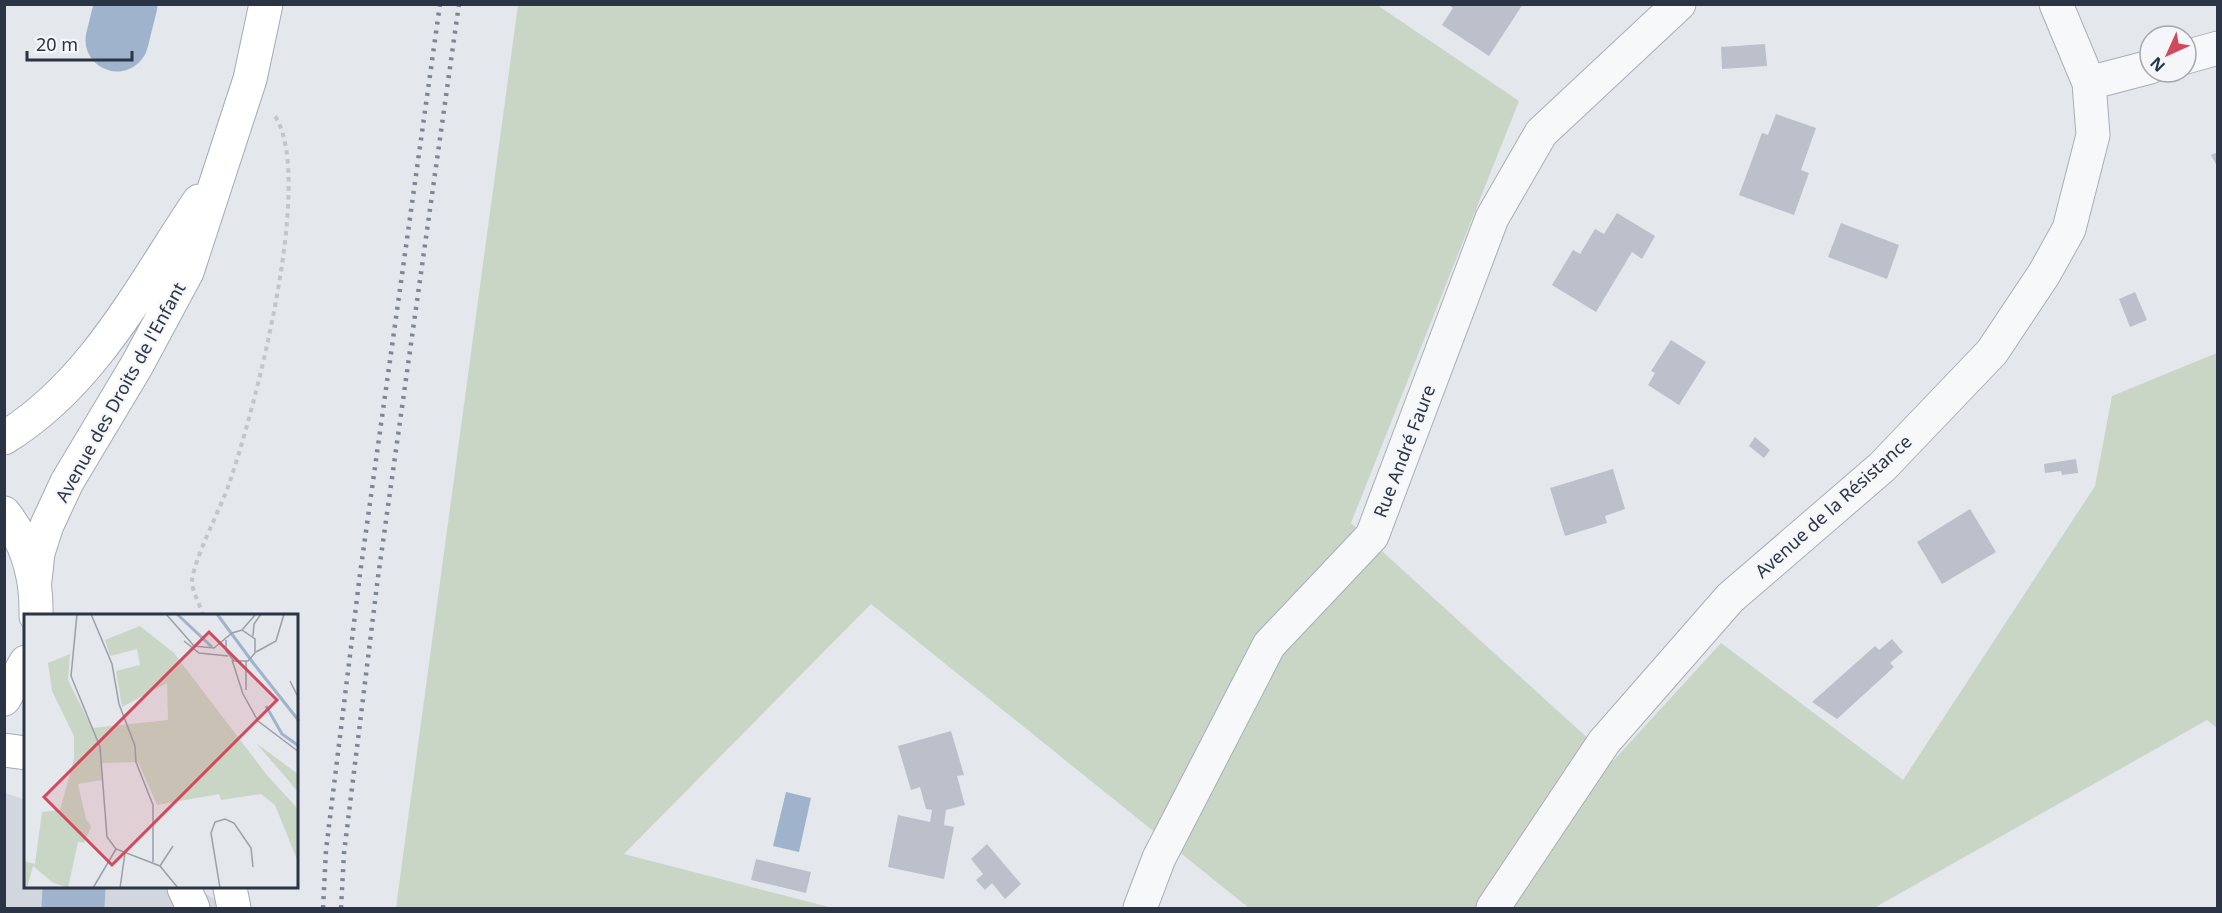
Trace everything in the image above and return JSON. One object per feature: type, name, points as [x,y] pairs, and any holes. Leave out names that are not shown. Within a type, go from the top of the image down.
[{"type":"main road","name":"Avenue des Droits de l'Enfant","points":[[35,580],[38,553],[44,534],[67,482],[137,365],[187,272],[250,79],[266,4]]},
{"type":"main road","name":"Avenue des Droits de l'Enfant","points":[[4,438],[21,428],[91,361],[127,313],[220,170]]},
{"type":"main road","points":[[4,513],[26,550],[35,580],[36,614]]},
{"type":"main road","points":[[4,699],[24,665]]},
{"type":"main road","points":[[4,750],[24,753]]},
{"type":"main road","points":[[184,889],[193,909]]},
{"type":"main road","points":[[230,889],[234,909]]},
{"type":"street","name":"Rue André Faure","points":[[1140,909],[1159,858],[1269,645],[1372,536],[1492,218],[1541,133],[1679,4]]},
{"type":"street","name":"Avenue de la Résistance","points":[[1493,909],[1604,742],[1730,598],[1882,467],[1992,352],[2044,274],[2069,230],[2093,135],[2089,82],[2056,4]]},
{"type":"street","points":[[2198,54],[2217,48]]},
{"type":"street","points":[[2089,82],[2138,70]]},
{"type":"path","points":[[202,614],[192,583],[230,483],[267,352],[289,204],[289,160],[281,126],[250,79]]},
{"type":"shaded area","points":[[5,793],[24,800],[24,889],[198,889],[229,908],[5,908]]},
{"type":"green space","points":[[518,5],[1377,5],[1519,101],[1351,523],[1613,761],[1721,643],[1903,780],[2095,486],[2112,396],[2217,353],[2217,728],[2207,720],[1874,908],[1249,908],[871,604],[624,854],[833,908],[396,908]]},
{"type":"water","points":[[786,792],[811,798],[799,852],[773,846]]},
{"type":"building","points":[[1447,4],[1523,4],[1489,56],[1442,25],[1453,8]]},
{"type":"building","points":[[1765,44],[1767,66],[1722,69],[1721,47]]},
{"type":"building","points":[[1776,114],[1816,128],[1801,170],[1809,173],[1794,215],[1739,195],[1762,133],[1768,135]]},
{"type":"building","points":[[2218,152],[2218,168],[2211,155]]},
{"type":"building","points":[[1617,213],[1655,236],[1642,259],[1632,252],[1596,312],[1552,285],[1573,250],[1580,254],[1595,229],[1604,234]]},
{"type":"building","points":[[1841,223],[1899,245],[1887,279],[1828,257]]},
{"type":"building","points":[[2135,292],[2147,320],[2130,327],[2119,299]]},
{"type":"building","points":[[1671,340],[1706,362],[1679,405],[1648,385],[1655,373],[1651,371]]},
{"type":"building","points":[[1755,437],[1770,450],[1764,458],[1749,446]]},
{"type":"building","points":[[2076,459],[2078,473],[2062,475],[2061,471],[2045,473],[2044,464]]},
{"type":"building","points":[[1613,469],[1625,509],[1605,516],[1607,523],[1565,536],[1550,488]]},
{"type":"building","points":[[1970,509],[1996,552],[1942,584],[1917,542]]},
{"type":"building","points":[[1892,639],[1903,652],[1890,663],[1894,667],[1837,719],[1812,702],[1875,646],[1879,650]]},
{"type":"building","points":[[951,731],[964,775],[957,776],[965,805],[946,810],[944,825],[954,827],[944,879],[888,867],[898,815],[930,822],[932,810],[926,809],[920,787],[911,790],[898,746]]},
{"type":"building","points":[[987,844],[1021,884],[1005,899],[992,883],[985,890],[976,880],[983,874],[971,859]]},
{"type":"building","points":[[756,859],[811,872],[806,893],[751,880]]},
{"type":"waterway","points":[[117,40],[126,4]]},
{"type":"waterway","points":[[73,908],[74,889]]},
{"type":"railway","points":[[323,908],[326,850],[360,574],[440,4]]},
{"type":"railway","points":[[341,908],[344,853],[378,577],[459,4]]}]
